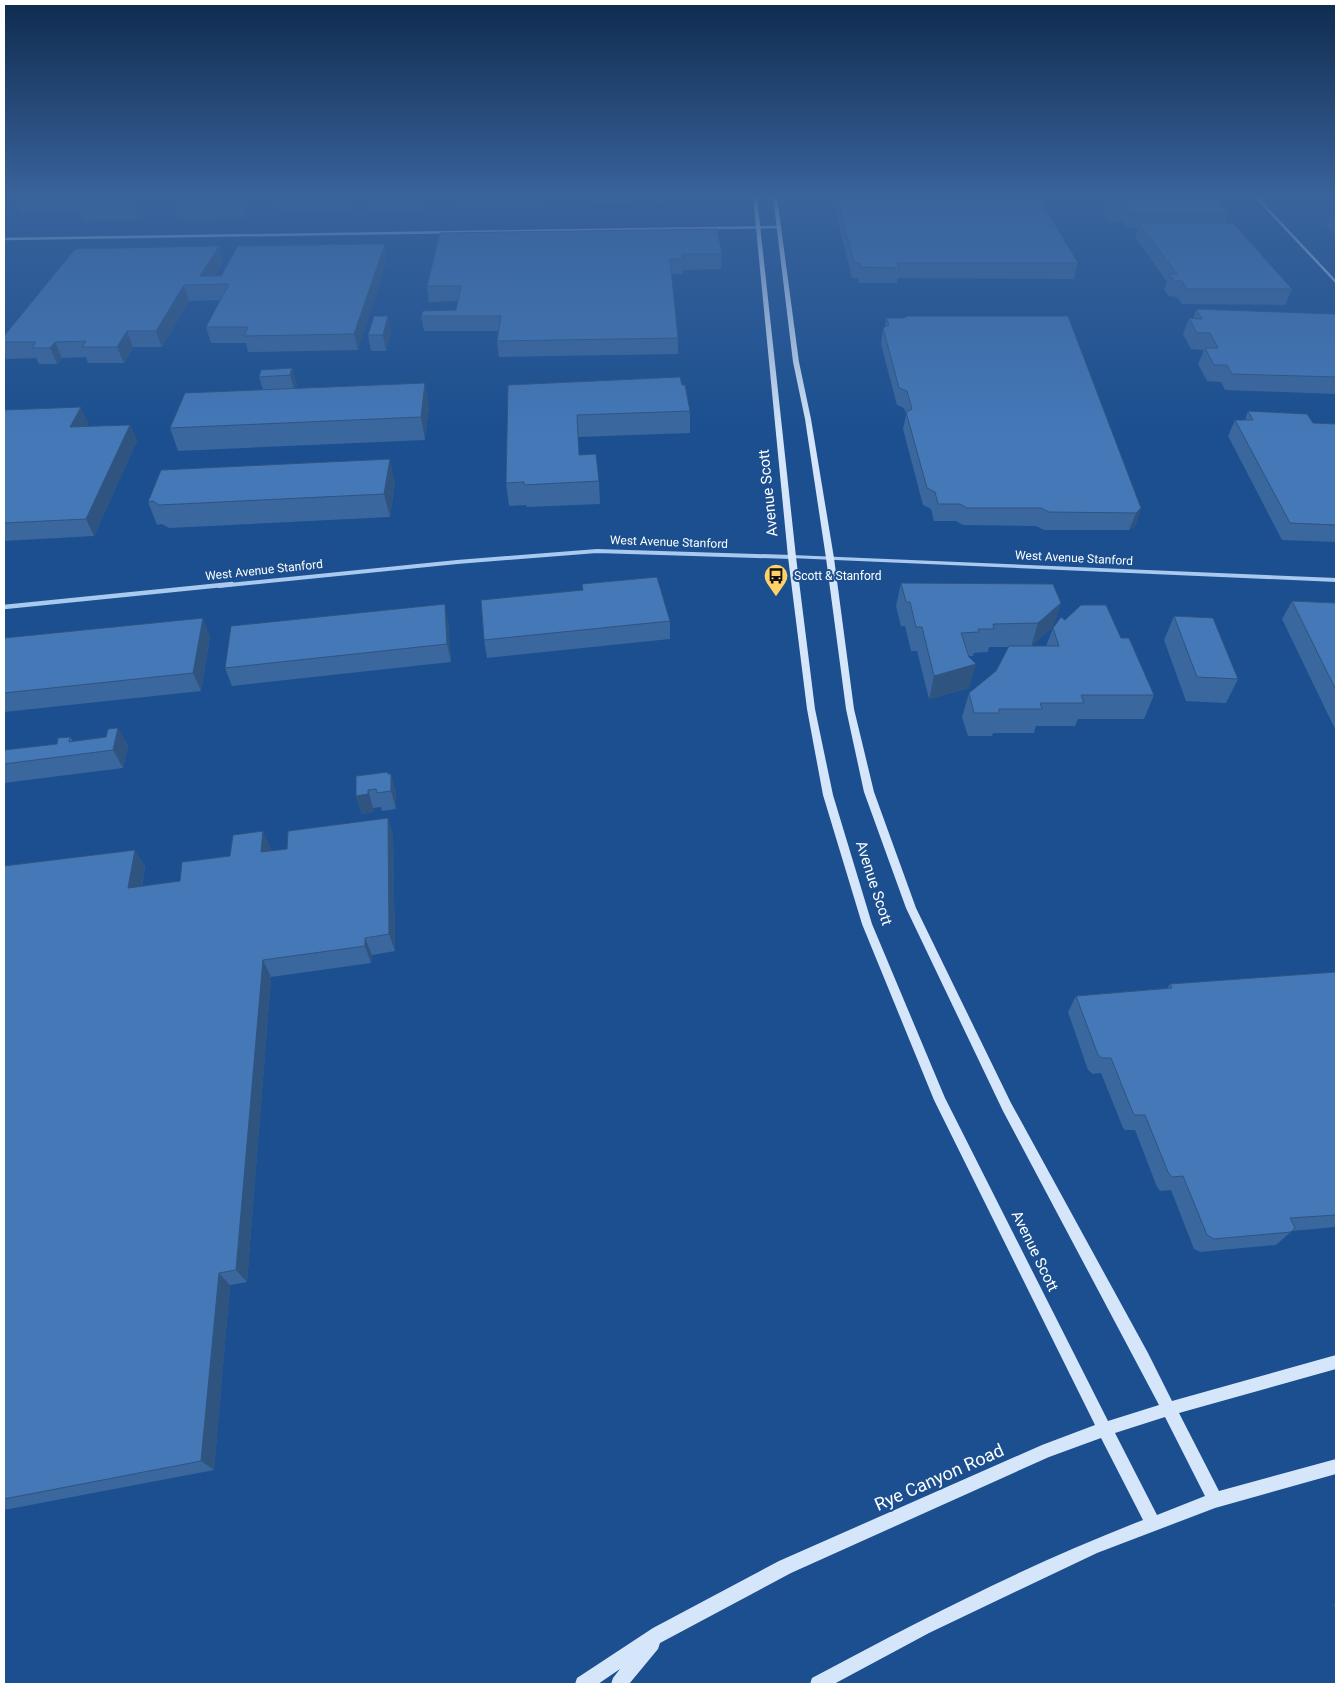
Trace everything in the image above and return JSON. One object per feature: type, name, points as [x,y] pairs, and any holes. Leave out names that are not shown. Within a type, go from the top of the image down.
[{"type":"main road","name":"Avenue Scott","points":[[763,276],[792,557],[811,709],[828,795],[867,924],[940,1100],[1104,1429],[1153,1522]]},
{"type":"main road","name":"Avenue Scott","points":[[786,276],[800,389],[808,419],[830,558],[850,709],[869,792],[910,908],[1007,1107],[1169,1409],[1215,1500]]},
{"type":"main road","name":"Rye Canyon Road","points":[[583,1684],[659,1634],[784,1568],[1047,1450],[1104,1429],[1169,1409],[1336,1362]]},
{"type":"main road","points":[[818,1684],[924,1627],[1093,1547],[1153,1522],[1215,1500],[1336,1467]]},
{"type":"main road","points":[[619,1684],[659,1634]]},
{"type":"street","name":"West Avenue Stanford","points":[[4,607],[457,562],[597,551],[830,558],[1336,580]]},
{"type":"building","points":[[53,276],[374,276],[354,334],[244,336],[248,327],[206,327],[229,284],[184,285],[156,331],[127,331],[117,347],[82,347],[86,341],[55,342],[50,348],[32,348],[36,342],[4,342],[4,336]]},
{"type":"building","points":[[430,276],[672,276],[678,338],[497,341],[501,316],[421,316],[423,311],[456,310],[461,286],[427,286]]},
{"type":"building","points":[[1170,276],[1280,276],[1292,289],[1187,289],[1182,281],[1174,281]]},
{"type":"building","points":[[1196,309],[1335,314],[1336,377],[1232,374],[1227,365],[1214,365],[1205,348],[1218,348],[1210,333],[1197,333],[1189,318],[1202,319]]},
{"type":"building","points":[[374,316],[388,316],[383,335],[368,335]]},
{"type":"building","points":[[908,316],[1068,316],[1141,508],[1136,513],[1049,512],[1041,508],[967,508],[960,504],[938,504],[935,492],[927,488],[906,412],[912,409],[907,391],[899,388],[883,328],[889,325],[886,318],[903,318]]},
{"type":"building","points":[[292,368],[290,375],[259,377],[261,370]]},
{"type":"building","points":[[680,377],[682,385],[685,385],[690,411],[577,415],[579,455],[596,454],[599,481],[524,485],[524,482],[506,483],[508,385]]},
{"type":"building","points":[[425,383],[421,417],[170,428],[185,393]]},
{"type":"building","points":[[81,407],[70,427],[130,425],[86,519],[4,523],[4,410]]},
{"type":"building","points":[[1248,411],[1307,414],[1313,423],[1336,424],[1336,525],[1290,523],[1235,420],[1253,420]]},
{"type":"building","points":[[390,459],[384,494],[159,505],[153,501],[148,502],[161,470]]},
{"type":"building","points":[[657,577],[670,621],[484,640],[481,600],[583,590],[582,584]]},
{"type":"building","points":[[901,583],[1053,584],[1061,603],[1038,623],[993,624],[994,629],[978,629],[979,632],[961,633],[969,657],[976,664],[934,676],[922,627],[916,627],[910,602],[906,602]]},
{"type":"building","points":[[1292,601],[1336,603],[1336,690]]},
{"type":"building","points":[[445,604],[447,644],[225,668],[231,626]]},
{"type":"building","points":[[1081,605],[1106,605],[1121,638],[1129,638],[1154,695],[1081,695],[1084,703],[1040,703],[1042,709],[999,709],[999,713],[974,713],[969,693],[996,671],[1009,646],[1059,646],[1053,628],[1061,617],[1065,620]]},
{"type":"building","points":[[1174,616],[1213,618],[1238,679],[1197,677]]},
{"type":"building","points":[[203,618],[193,673],[4,693],[4,638]]},
{"type":"building","points":[[118,728],[113,750],[4,764],[4,750],[57,744],[58,738],[70,737],[69,742],[106,737],[108,729]]},
{"type":"building","points":[[388,772],[388,774],[391,774],[391,791],[377,793],[376,789],[368,790],[368,794],[356,796],[356,776]]},
{"type":"building","points":[[388,818],[389,934],[365,938],[365,946],[263,960],[236,1270],[219,1273],[201,1461],[4,1499],[4,866],[135,850],[128,888],[180,881],[182,862],[230,856],[233,835],[263,831],[261,852],[287,849],[288,831]]},
{"type":"building","points":[[1336,972],[1336,1215],[1290,1218],[1295,1228],[1291,1232],[1214,1239],[1207,1235],[1183,1176],[1172,1177],[1168,1172],[1145,1115],[1135,1115],[1133,1113],[1111,1058],[1102,1058],[1098,1055],[1076,996],[1172,988],[1170,984]]},
{"type":"place","name":"Scott & Stanford","points":[[776,597]]}]
